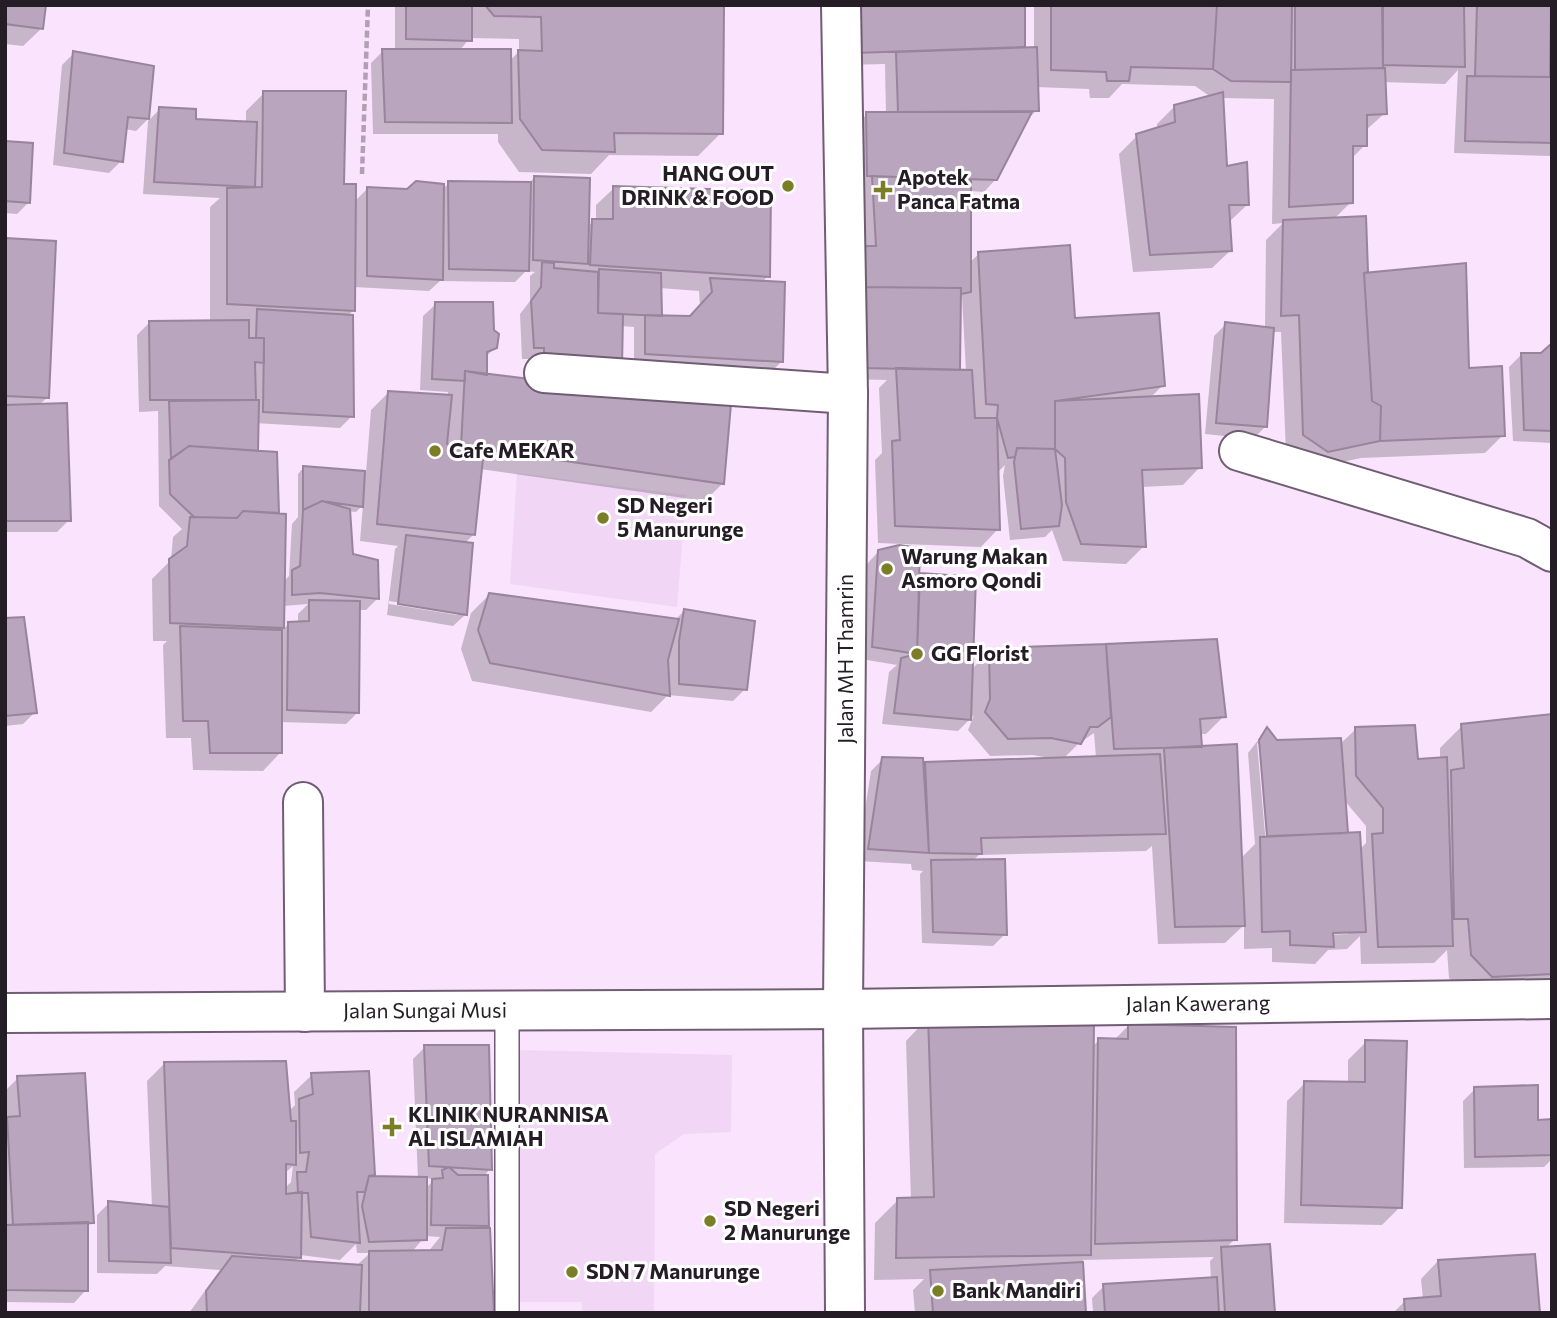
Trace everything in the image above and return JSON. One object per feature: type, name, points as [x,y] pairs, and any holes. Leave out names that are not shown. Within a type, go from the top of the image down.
[{"type":"street","name":"Jalan MH Thamrin","points":[[841,5],[848,394],[843,1009],[845,1313]]},
{"type":"street","points":[[544,373],[848,394]]},
{"type":"street","points":[[1239,451],[1527,538],[1552,552]]},
{"type":"street","points":[[303,802],[305,1012]]},
{"type":"street","name":"Jalan Kawerang","points":[[843,1009],[1552,999]]},
{"type":"street","name":"Jalan Sungai Musi","points":[[5,1013],[843,1009]]},
{"type":"lane","points":[[506,1313],[507,1012]]},
{"type":"path","points":[[362,174],[368,5]]},
{"type":"shaded area","points":[[517,473],[686,495],[677,607],[510,584]]},
{"type":"shaded area","points":[[514,1050],[732,1055],[731,1132],[684,1134],[655,1154],[654,1313],[582,1313],[582,1302],[513,1302]]},
{"type":"building","points":[[5,5],[46,5],[43,29],[5,24]]},
{"type":"building","points":[[406,5],[472,5],[472,41],[406,39]]},
{"type":"building","points":[[485,5],[724,5],[723,134],[614,133],[615,152],[542,150],[520,119],[518,50],[542,51],[541,17],[494,16]]},
{"type":"building","points":[[853,5],[1025,5],[1025,47],[855,53]]},
{"type":"building","points":[[1051,5],[1217,5],[1213,69],[1131,67],[1129,81],[1107,81],[1106,72],[1051,70]]},
{"type":"building","points":[[1217,5],[1292,5],[1291,82],[1231,81],[1213,69]]},
{"type":"building","points":[[1295,5],[1382,5],[1383,68],[1295,70]]},
{"type":"building","points":[[1383,5],[1464,5],[1465,67],[1383,65]]},
{"type":"building","points":[[1477,5],[1551,5],[1550,77],[1475,76]]},
{"type":"building","points":[[1037,47],[1039,111],[898,112],[896,52]]},
{"type":"building","points":[[382,49],[511,49],[512,123],[385,122]]},
{"type":"building","points":[[73,51],[154,66],[149,119],[128,117],[123,162],[64,153]]},
{"type":"building","points":[[1385,68],[1387,114],[1367,115],[1367,146],[1353,146],[1353,203],[1289,207],[1291,70]]},
{"type":"building","points":[[1467,76],[1552,77],[1552,143],[1465,141]]},
{"type":"building","points":[[263,91],[346,91],[344,184],[356,184],[355,311],[227,304],[227,188],[262,187]]},
{"type":"building","points":[[1223,92],[1227,166],[1247,162],[1249,205],[1229,205],[1232,251],[1150,255],[1136,134],[1175,122],[1174,105]]},
{"type":"building","points":[[159,107],[196,109],[196,119],[257,122],[255,187],[154,182]]},
{"type":"building","points":[[866,112],[1032,112],[997,180],[867,176]]},
{"type":"building","points":[[5,141],[33,143],[30,203],[5,201]]},
{"type":"building","points":[[534,176],[590,178],[588,264],[533,260]]},
{"type":"building","points":[[872,176],[971,180],[971,292],[961,294],[961,288],[863,287],[857,246],[876,246]]},
{"type":"building","points":[[416,181],[444,184],[443,280],[367,276],[367,187],[407,189]]},
{"type":"building","points":[[448,181],[531,182],[529,271],[449,269]]},
{"type":"building","points":[[613,186],[771,191],[770,277],[590,265],[592,219],[613,219]]},
{"type":"building","points":[[1366,216],[1368,272],[1364,273],[1372,401],[1381,406],[1380,441],[1328,452],[1303,435],[1299,315],[1281,316],[1283,220]]},
{"type":"building","points":[[5,238],[56,241],[49,398],[5,396]]},
{"type":"building","points":[[1070,245],[1075,318],[1159,313],[1165,386],[1055,401],[1055,449],[1017,448],[1015,457],[1008,458],[997,418],[998,405],[986,404],[978,252]]},
{"type":"building","points":[[542,262],[554,263],[554,268],[598,272],[598,313],[623,314],[622,367],[544,359],[544,348],[534,348],[531,301],[541,287]]},
{"type":"building","points":[[1466,263],[1469,368],[1502,366],[1505,436],[1380,441],[1381,406],[1372,401],[1364,273]]},
{"type":"building","points":[[599,269],[661,273],[662,316],[598,313]]},
{"type":"building","points":[[710,278],[785,282],[783,362],[645,354],[645,315],[690,316],[712,292]]},
{"type":"building","points":[[863,287],[961,288],[960,370],[861,368]]},
{"type":"building","points":[[435,302],[493,302],[494,330],[499,334],[497,348],[487,352],[487,375],[465,371],[465,381],[432,379]]},
{"type":"building","points":[[257,309],[353,315],[354,417],[263,412],[264,338],[256,338]]},
{"type":"building","points":[[249,320],[249,338],[264,338],[264,363],[255,362],[256,400],[150,400],[149,321]]},
{"type":"building","points":[[1225,322],[1274,328],[1267,427],[1216,423]]},
{"type":"building","points":[[1552,343],[1552,431],[1524,430],[1521,353],[1541,353]]},
{"type":"building","points":[[896,368],[972,370],[975,418],[997,418],[1000,530],[895,526],[892,441],[900,440]]},
{"type":"building","points":[[465,371],[731,404],[724,484],[461,446]]},
{"type":"building","points":[[388,391],[452,395],[447,444],[484,449],[475,535],[377,524]]},
{"type":"building","points":[[1199,394],[1202,468],[1142,470],[1146,547],[1081,544],[1066,502],[1065,458],[1055,449],[1055,401]]},
{"type":"building","points":[[259,400],[258,451],[189,446],[171,459],[169,401]]},
{"type":"building","points":[[67,403],[71,521],[5,521],[5,405]]},
{"type":"building","points":[[189,446],[277,452],[279,513],[243,511],[237,518],[194,517],[170,494],[169,460]]},
{"type":"building","points":[[1017,448],[1055,449],[1062,505],[1059,526],[1021,529],[1014,462]]},
{"type":"building","points":[[303,466],[365,471],[363,507],[322,501],[303,510]]},
{"type":"building","points":[[322,501],[350,509],[353,554],[378,560],[379,599],[320,593],[292,595],[292,570],[300,566],[303,510]]},
{"type":"building","points":[[243,511],[286,514],[284,628],[170,623],[169,559],[187,546],[190,517],[237,518]]},
{"type":"building","points":[[406,535],[473,543],[467,615],[398,604]]},
{"type":"building","points":[[899,545],[920,548],[917,654],[872,647],[878,550]]},
{"type":"building","points":[[920,573],[976,577],[971,720],[894,713],[901,658],[917,654]]},
{"type":"building","points":[[489,593],[679,619],[668,660],[670,696],[490,663],[478,630]]},
{"type":"building","points":[[309,600],[360,601],[359,713],[287,710],[288,622],[309,621]]},
{"type":"building","points":[[684,609],[755,621],[747,690],[679,684],[679,641]]},
{"type":"building","points":[[24,617],[37,713],[5,716],[5,618]]},
{"type":"building","points":[[180,626],[282,630],[282,753],[210,753],[208,721],[183,721]]},
{"type":"building","points":[[1217,639],[1226,717],[1200,719],[1202,747],[1114,749],[1106,644]]},
{"type":"building","points":[[1106,644],[1111,717],[1098,727],[1090,727],[1081,744],[1051,738],[1008,739],[985,712],[990,699],[989,650],[1017,652],[1021,647]]},
{"type":"building","points":[[1552,714],[1552,974],[1492,977],[1471,955],[1468,919],[1454,919],[1451,770],[1464,768],[1461,724]]},
{"type":"building","points":[[1415,725],[1418,759],[1447,757],[1453,946],[1378,947],[1372,834],[1383,833],[1383,808],[1356,776],[1355,727]]},
{"type":"building","points":[[1267,727],[1277,740],[1341,738],[1348,833],[1267,836],[1259,740]]},
{"type":"building","points":[[1237,744],[1245,926],[1175,927],[1164,748]]},
{"type":"building","points":[[1160,754],[1166,834],[981,838],[982,854],[929,853],[925,762]]},
{"type":"building","points":[[882,757],[923,758],[929,853],[868,849]]},
{"type":"building","points":[[1360,832],[1366,932],[1333,933],[1334,947],[1290,945],[1290,931],[1262,932],[1260,837]]},
{"type":"building","points":[[1005,859],[1007,935],[933,932],[931,860]]},
{"type":"building","points":[[928,1016],[1094,1022],[1091,1255],[896,1258],[897,1198],[934,1197]]},
{"type":"building","points":[[1128,1024],[1236,1027],[1237,1240],[1095,1244],[1098,1038],[1128,1039]]},
{"type":"building","points":[[1365,1040],[1407,1041],[1402,1208],[1301,1205],[1304,1081],[1365,1082]]},
{"type":"building","points":[[424,1045],[489,1045],[492,1170],[429,1166]]},
{"type":"building","points":[[286,1061],[291,1121],[296,1121],[296,1165],[286,1164],[286,1194],[302,1192],[301,1258],[171,1248],[164,1062]]},
{"type":"building","points":[[369,1071],[375,1175],[369,1176],[365,1192],[357,1192],[360,1243],[311,1237],[308,1193],[298,1193],[297,1172],[306,1172],[309,1152],[300,1153],[299,1099],[313,1094],[311,1073]]},
{"type":"building","points":[[85,1073],[94,1223],[13,1225],[7,1117],[20,1116],[17,1076]]},
{"type":"building","points":[[1538,1085],[1538,1120],[1552,1119],[1552,1155],[1475,1157],[1474,1087]]},
{"type":"building","points":[[449,1167],[458,1175],[488,1175],[489,1226],[431,1225],[432,1179],[443,1178],[442,1170]]},
{"type":"building","points":[[369,1176],[427,1177],[427,1240],[369,1242],[362,1206]]},
{"type":"building","points":[[108,1201],[169,1207],[171,1263],[109,1261]]},
{"type":"building","points":[[88,1222],[88,1291],[5,1290],[5,1225]]},
{"type":"building","points":[[446,1228],[490,1228],[494,1313],[369,1313],[369,1251],[442,1250]]},
{"type":"building","points":[[1270,1244],[1275,1313],[1225,1313],[1221,1247]]},
{"type":"building","points":[[1535,1254],[1540,1313],[1405,1313],[1404,1299],[1441,1296],[1438,1260]]},
{"type":"building","points":[[232,1256],[362,1265],[360,1313],[207,1313],[206,1291]]},
{"type":"building","points":[[1083,1262],[1086,1313],[933,1313],[930,1270]]},
{"type":"building","points":[[1217,1277],[1219,1313],[1105,1313],[1103,1284]]},
{"type":"place","name":"HANG OUT DRINK & FOOD","points":[[788,186]]},
{"type":"place","name":"Apotek Panca Fatma","points":[[883,190]]},
{"type":"place","name":"Cafe MEKAR","points":[[435,451]]},
{"type":"place","name":"SD Negeri 5 Manurunge","points":[[603,518]]},
{"type":"place","name":"Warung Makan Asmoro Qondi","points":[[887,569]]},
{"type":"place","name":"GG Florist","points":[[917,654]]},
{"type":"place","name":"KLINIK NURANNISA AL ISLAMIAH","points":[[392,1127]]},
{"type":"place","name":"SD Negeri 2 Manurunge","points":[[710,1221]]},
{"type":"place","name":"SDN 7 Manurunge","points":[[572,1272]]},
{"type":"place","name":"Bank Mandiri","points":[[938,1291]]}]
